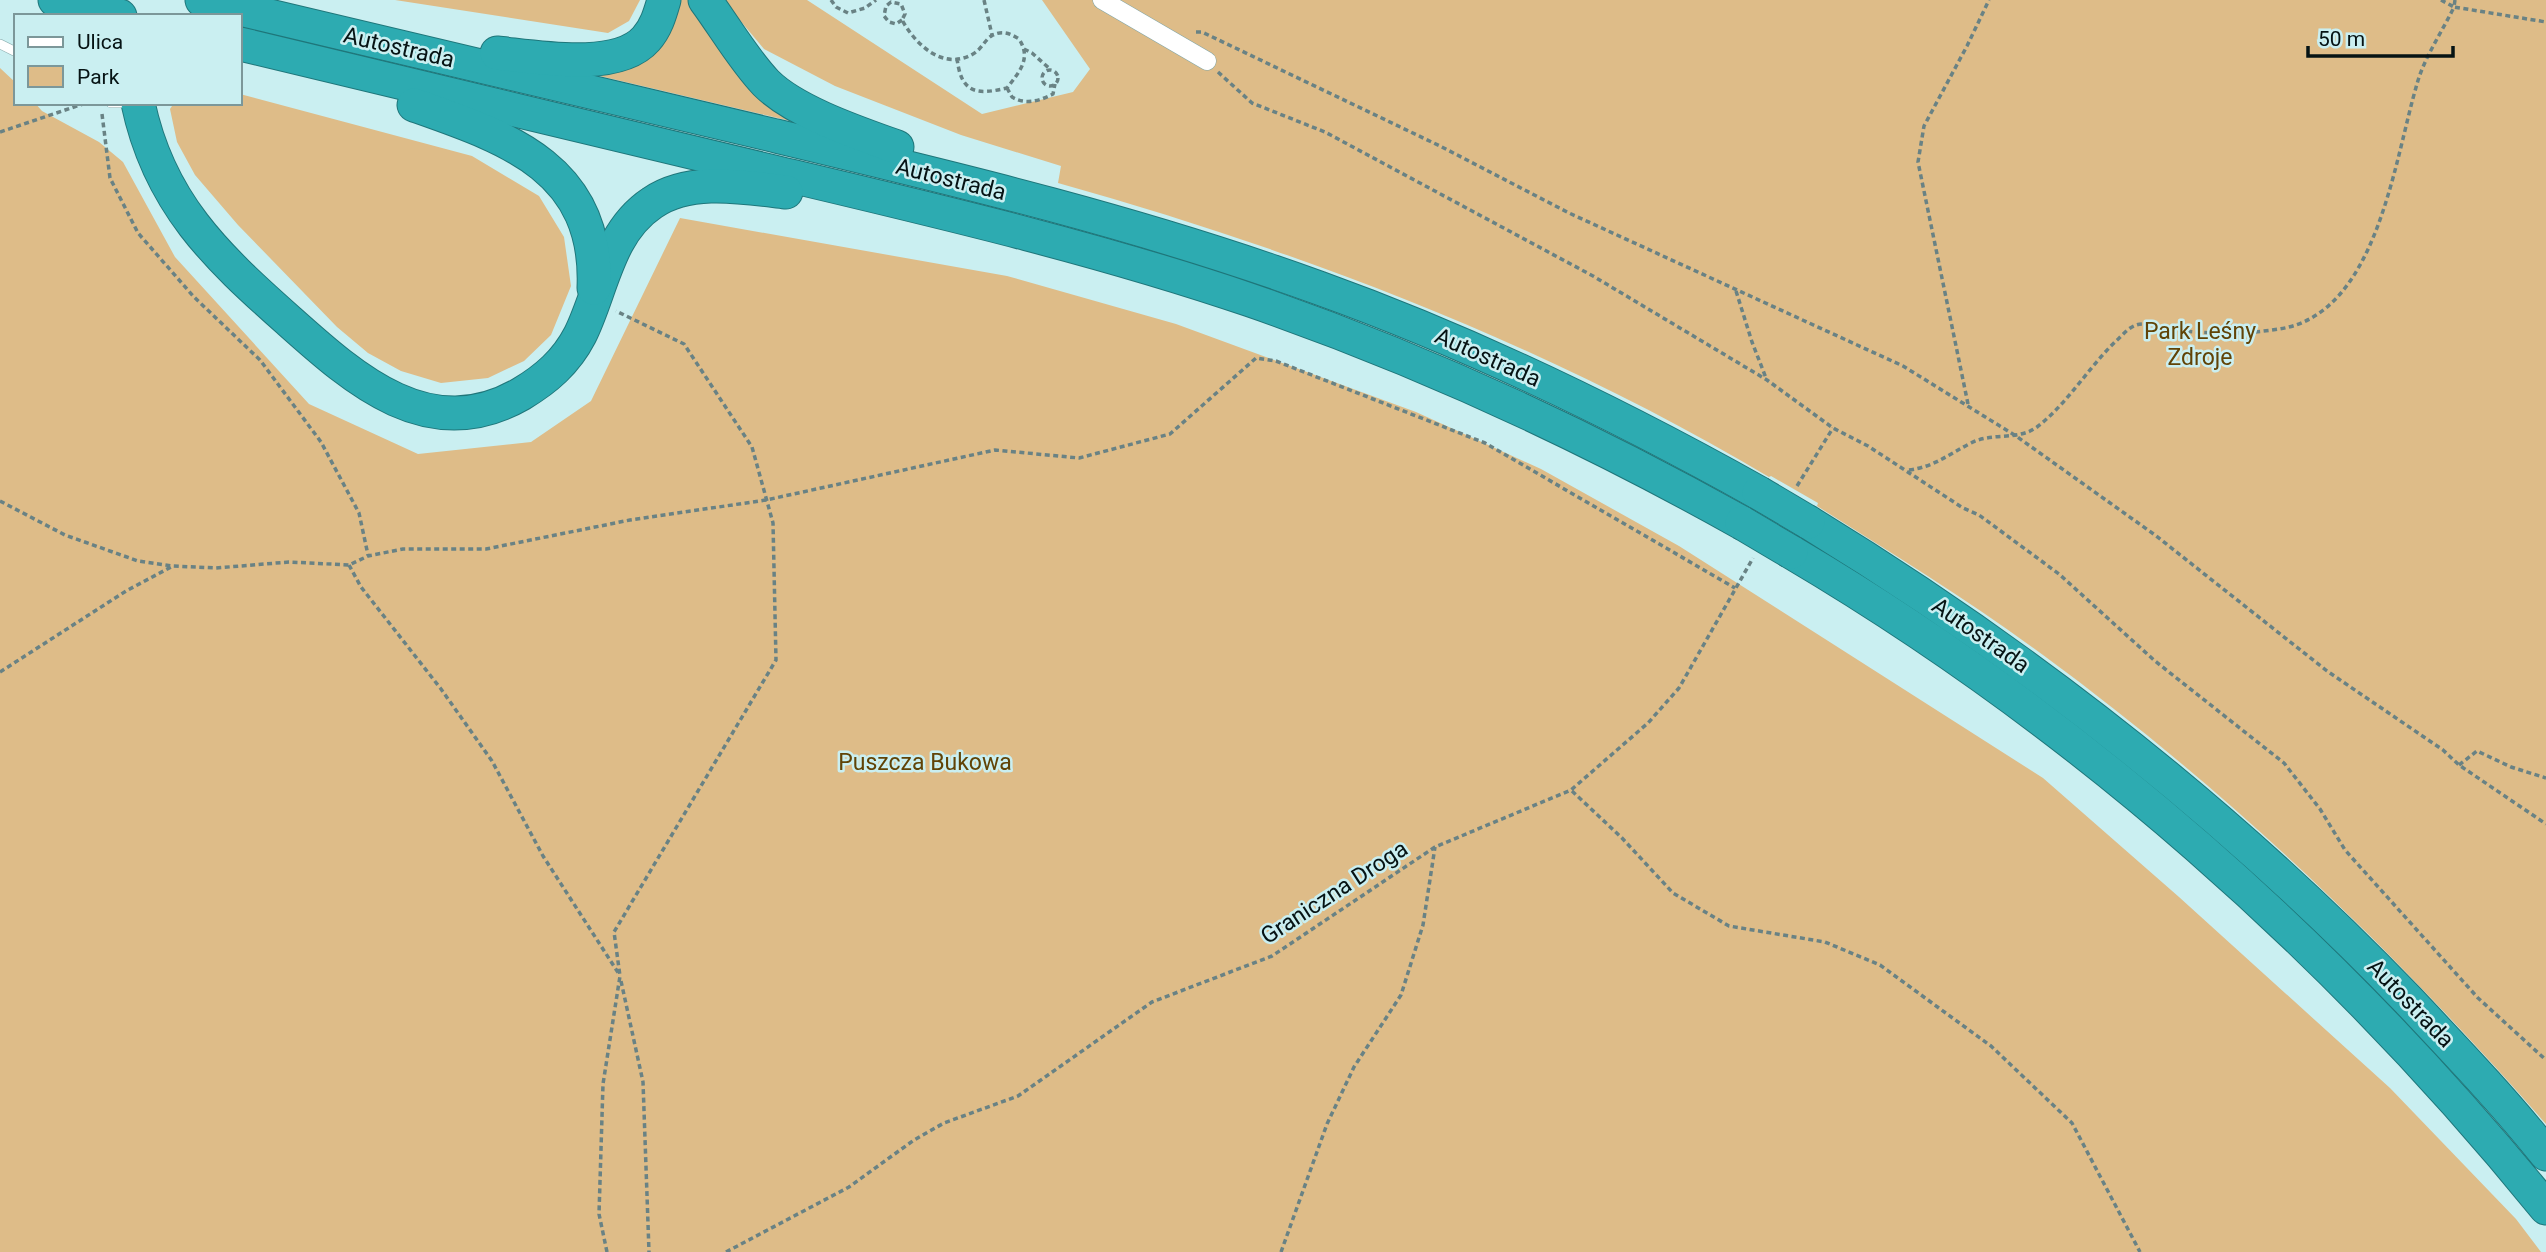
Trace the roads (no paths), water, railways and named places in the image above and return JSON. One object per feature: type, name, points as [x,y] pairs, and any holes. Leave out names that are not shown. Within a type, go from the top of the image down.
[{"type":"highway","points":[[55,0],[121,11]]},
{"type":"highway","name":"Autostrada","points":[[202,0],[890,164],[1057,206],[1188,243],[1318,287],[1395,317],[1578,398],[1808,522],[1957,617],[2041,677],[2150,761],[2280,874],[2387,978],[2449,1043],[2546,1154]]},
{"type":"highway","points":[[394,46],[561,58],[610,56],[628,52],[645,40],[656,24],[664,0]]},
{"type":"highway","points":[[705,0],[756,70],[767,83],[789,100],[866,136],[1057,206]]},
{"type":"highway","name":"Autostrada","points":[[242,44],[904,203],[1119,259],[1315,323],[1536,416],[1639,467],[1742,523],[1876,605],[1998,688],[2117,779],[2297,937],[2386,1026],[2456,1102],[2546,1208]]},
{"type":"highway","points":[[242,45],[482,129],[531,155],[557,178],[579,209],[592,247],[594,301]]},
{"type":"highway","points":[[138,105],[158,167],[186,216],[204,240],[244,281],[341,366],[378,392],[421,409],[456,412],[492,407],[517,396],[551,374],[580,335],[608,262],[632,221],[649,204],[678,190],[731,187],[904,203]]},
{"type":"street","points":[[1102,0],[1207,61]]},
{"type":"park label","name":"Park Leśny Zdroje","points":[[2200,344]]},
{"type":"park label","name":"Puszcza Bukowa","points":[[925,762]]}]
